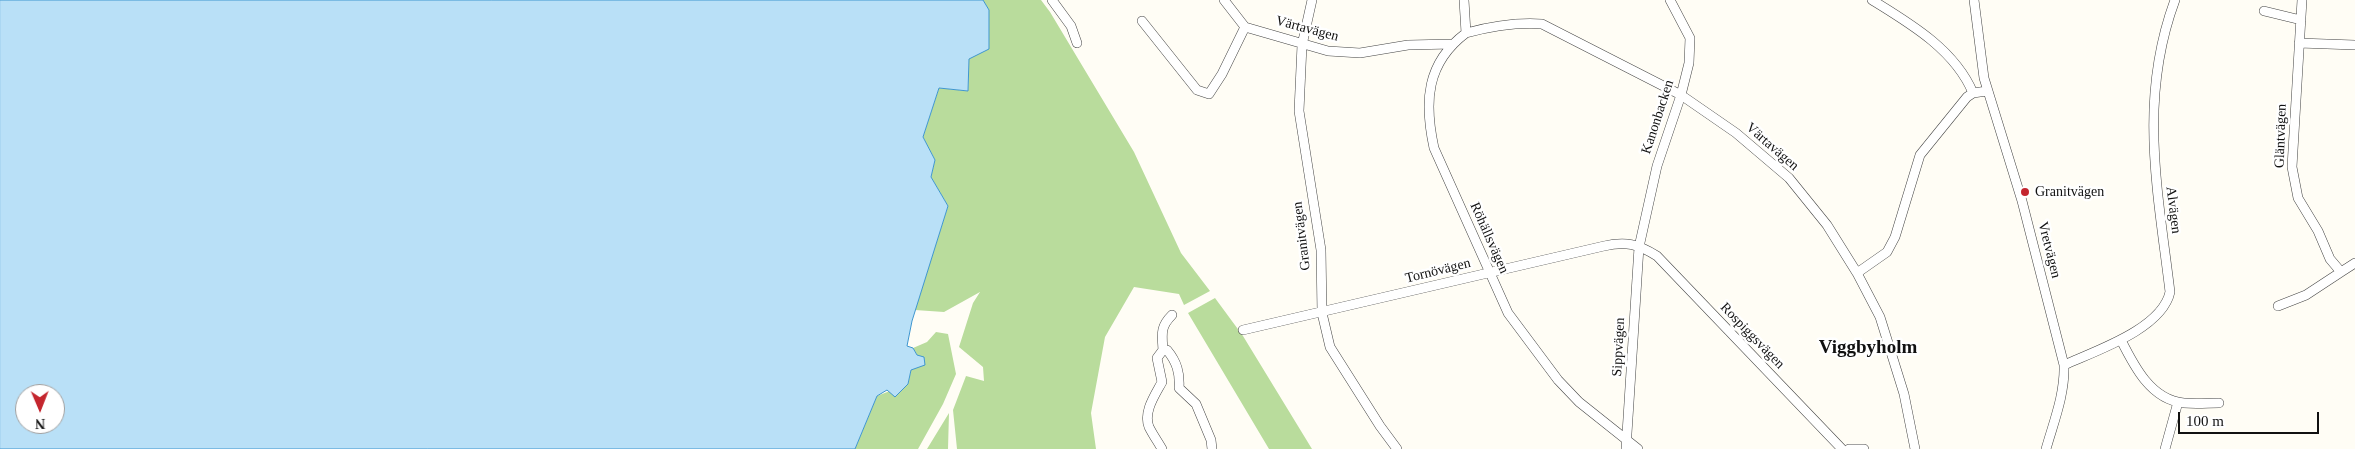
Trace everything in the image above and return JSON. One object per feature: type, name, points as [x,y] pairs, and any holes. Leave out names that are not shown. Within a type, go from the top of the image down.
[{"type":"street","points":[[1052,0],[1071,26],[1077,43]]},
{"type":"street","points":[[1142,21],[1197,90],[1209,94],[1222,74],[1245,27],[1224,0]]},
{"type":"street","name":"Granitvägen","points":[[1312,0],[1302,45],[1299,110],[1321,250],[1322,313],[1330,348],[1364,402],[1397,449]]},
{"type":"street","points":[[1464,0],[1466,33]]},
{"type":"street","name":"Kanonbacken","points":[[1639,247],[1657,166],[1682,95],[1690,63],[1690,38],[1670,0]]},
{"type":"street","points":[[1872,0],[1945,51],[1966,77],[1974,93]]},
{"type":"street","name":"Vretvägen","points":[[1974,0],[1987,90],[2022,201],[2064,365],[2064,380],[2059,405],[2046,449]]},
{"type":"street","name":"Alvägen","points":[[2064,365],[2121,340],[2164,309],[2170,292],[2156,191],[2153,114],[2160,53],[2175,0]]},
{"type":"street","name":"Gläntvägen","points":[[2302,0],[2292,167],[2298,198],[2318,231],[2330,258],[2341,272]]},
{"type":"street","points":[[2264,11],[2301,20]]},
{"type":"street","name":"Värtavägen","points":[[1466,33],[1492,26],[1521,23],[1542,24],[1682,95],[1736,133],[1789,178],[1827,225],[1857,273],[1880,318],[1904,394],[1915,449]]},
{"type":"street","name":"Värtavägen","points":[[1245,27],[1302,45],[1348,54],[1371,53],[1408,45],[1452,44]]},
{"type":"street","name":"Röhällsvägen","points":[[1466,33],[1452,44],[1438,66],[1429,90],[1430,128],[1434,148],[1492,272],[1494,285],[1508,313],[1558,380],[1579,402],[1627,445],[1638,449]]},
{"type":"street","points":[[2299,44],[2355,45]]},
{"type":"street","points":[[1857,273],[1887,252],[1895,237],[1920,155],[1954,111],[1974,93],[1987,90]]},
{"type":"street","name":"Tornövägen","points":[[1243,330],[1622,242],[1639,247]]},
{"type":"street","name":"Sippvägen","points":[[1627,445],[1639,247]]},
{"type":"street","name":"Rospiggsvägen","points":[[1639,247],[1657,256],[1842,449]]},
{"type":"street","points":[[2278,306],[2306,295],[2355,263]]},
{"type":"street","points":[[1172,315],[1164,323],[1160,335],[1164,350],[1171,355],[1180,375],[1179,388],[1196,404],[1211,440],[1212,449]]},
{"type":"street","points":[[2121,340],[2130,359],[2149,385],[2160,395],[2178,402],[2220,403]]},
{"type":"street","points":[[1162,449],[1148,426],[1148,414],[1152,398],[1162,382],[1157,358],[1164,350]]},
{"type":"street","points":[[2165,449],[2178,402]]},
{"type":"street","points":[[1849,449],[1864,449]]},
{"type":"green space","points":[[983,0],[1041,0],[1134,152],[1181,253],[1210,291],[1184,305],[1179,294],[1134,287],[1105,337],[1091,413],[1096,449],[957,449],[953,410],[966,376],[984,381],[983,367],[959,347],[973,303],[980,292],[944,312],[915,310],[948,206],[931,177],[935,160],[923,137],[939,88],[968,91],[969,59],[989,10]]},
{"type":"green space","points":[[1215,298],[1243,336],[1312,449],[1269,449],[1188,313]]},
{"type":"green space","points":[[936,332],[948,334],[956,374],[943,404],[918,449],[855,449],[877,396],[908,384],[911,370],[917,367],[917,355],[913,348],[927,342]]},
{"type":"green space","points":[[949,413],[948,449],[927,449]]},
{"type":"water","points":[[0,0],[983,0],[989,10],[989,49],[969,59],[968,91],[939,88],[923,137],[935,160],[931,177],[948,206],[912,321],[907,346],[913,348],[917,355],[924,357],[925,365],[911,370],[908,384],[895,397],[887,390],[877,396],[855,449],[0,449]]},
{"type":"place","name":"Granitvägen","points":[[2025,192]]},
{"type":"district","name":"Viggbyholm","points":[[1868,348]]}]
